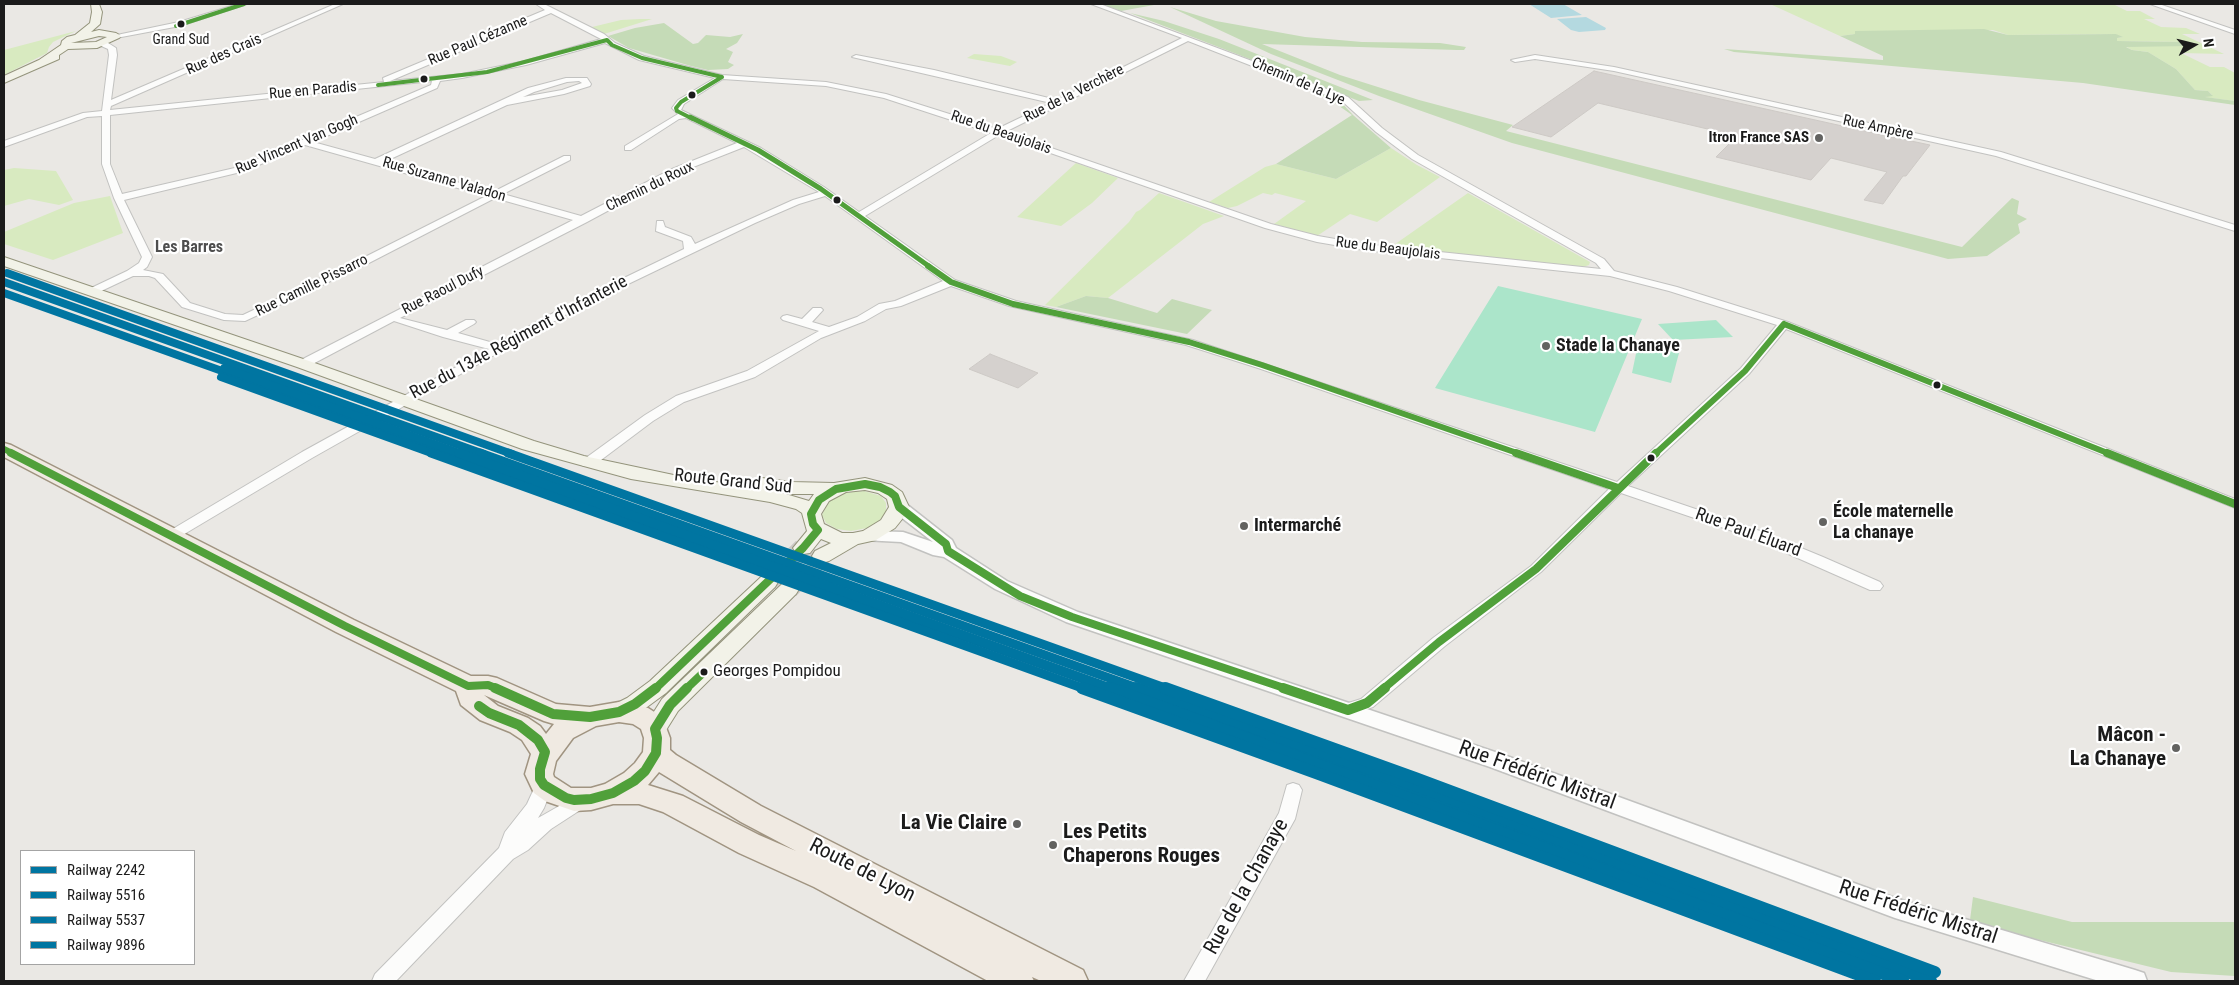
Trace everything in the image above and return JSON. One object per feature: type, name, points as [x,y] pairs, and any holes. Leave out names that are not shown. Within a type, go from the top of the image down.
[{"type":"main road","points":[[66,46],[66,41],[76,37],[95,24],[97,12],[95,4]]},
{"type":"main road","points":[[95,24],[104,33]]},
{"type":"main road","points":[[76,37],[104,33],[116,36]]},
{"type":"main road","points":[[44,60],[86,46],[102,43],[116,36]]},
{"type":"main road","points":[[4,80],[44,60],[66,46],[86,46]]},
{"type":"main road","name":"Route Grand Sud","points":[[4,261],[303,364],[528,445],[588,463],[683,483],[772,496],[803,505],[815,521]]},
{"type":"main road","points":[[4,449],[345,626],[468,686],[488,685],[553,714],[590,717],[619,712],[635,704],[778,585],[670,705],[655,741],[652,763],[634,781],[613,793],[583,800],[560,796],[544,785],[540,779],[540,769],[545,752],[564,731],[590,717]]},
{"type":"main road","name":"Route Grand Sud","points":[[631,472],[717,479],[791,488],[836,489]]},
{"type":"main road","points":[[803,548],[815,521],[819,500],[836,489],[857,485],[880,487],[895,496],[898,507],[897,513],[888,524],[822,556]]},
{"type":"main road","points":[[815,521],[839,539],[861,537]]},
{"type":"main road","points":[[468,686],[470,698],[489,713],[519,725],[531,733],[545,752]]},
{"type":"main road","points":[[619,712],[638,715],[650,722],[655,741]]},
{"type":"main road","name":"Route de Lyon","points":[[655,741],[673,768],[751,814],[1072,981]]},
{"type":"main road","name":"Route de Lyon","points":[[613,793],[640,792],[673,804],[749,844],[825,878],[1018,981]]},
{"type":"street","points":[[116,36],[180,24],[244,4]]},
{"type":"street","name":"Rue des Crais","points":[[106,109],[340,4]]},
{"type":"street","name":"Rue du Beaujolais","points":[[539,4],[612,45],[642,58],[722,77],[767,79],[850,87],[886,96],[998,132],[1249,220],[1317,239],[1364,247],[1610,273],[1673,288],[1784,324],[2235,504]]},
{"type":"street","name":"Chemin de la Lye","points":[[1094,4],[1345,99],[1379,130],[1415,157],[1600,261],[1610,273]]},
{"type":"street","points":[[2153,4],[2235,32]]},
{"type":"street","name":"Rue Paul Cézanne","points":[[378,85],[551,10]]},
{"type":"street","name":"Rue de la Verchère","points":[[859,216],[998,132],[1188,38]]},
{"type":"street","name":"Rue en Paradis","points":[[106,109],[436,79],[526,64],[606,40]]},
{"type":"street","points":[[93,291],[143,265],[147,257],[118,198],[106,164],[106,109],[112,49],[102,43]]},
{"type":"street","points":[[856,57],[934,72],[1057,102]]},
{"type":"street","name":"Rue Ampère","points":[[1515,60],[1535,57],[1614,70],[1998,154],[2235,228]]},
{"type":"street","points":[[685,116],[677,111],[678,105],[722,77]]},
{"type":"street","name":"Rue Vincent Van Gogh","points":[[118,198],[234,172],[434,86],[436,79]]},
{"type":"street","points":[[378,161],[505,103],[517,95],[561,81],[578,79],[584,80],[587,84],[564,92],[505,103]]},
{"type":"street","points":[[4,144],[75,118],[106,109]]},
{"type":"street","points":[[628,148],[677,118],[685,116]]},
{"type":"street","name":"Rue Paul Éluard","points":[[685,116],[780,163],[826,193],[951,282],[1013,304],[1189,342],[1271,368],[1755,534],[1875,586]]},
{"type":"street","points":[[654,122],[668,124]]},
{"type":"street","name":"Rue Suzanne Valadon","points":[[304,142],[378,161],[584,220]]},
{"type":"street","name":"Chemin du Roux","points":[[584,220],[675,171],[744,144]]},
{"type":"street","name":"Rue Camille Pissarro","points":[[130,273],[150,273],[159,276],[186,305],[224,317],[245,318],[568,158]]},
{"type":"street","name":"Rue du 134e Régiment d'Infanterie","points":[[171,536],[307,455],[570,308],[689,250],[796,202],[826,193]]},
{"type":"street","name":"Rue Raoul Dufy","points":[[303,364],[584,220]]},
{"type":"street","points":[[660,223],[660,229],[687,239],[690,245],[689,250]]},
{"type":"street","points":[[588,463],[667,406],[680,399],[751,374],[829,331],[861,319],[883,306],[897,304],[951,282]]},
{"type":"street","points":[[805,323],[816,310]]},
{"type":"street","points":[[787,318],[829,331]]},
{"type":"street","points":[[399,321],[499,348]]},
{"type":"street","points":[[447,335],[470,322]]},
{"type":"street","points":[[1348,710],[1367,703],[1439,642],[1536,569],[1618,488],[1745,370],[1784,324]]},
{"type":"street","name":"Rue Frédéric Mistral","points":[[898,507],[946,544],[948,551]]},
{"type":"street","name":"Rue Frédéric Mistral","points":[[861,537],[903,537],[939,551],[948,551],[1001,586],[1054,610],[1498,761],[1895,908],[2135,981]]},
{"type":"street","points":[[506,853],[512,838],[535,808],[544,785]]},
{"type":"street","name":"Rue de la Chanaye","points":[[1194,981],[1288,814],[1293,790]]},
{"type":"street","points":[[382,981],[506,853],[521,844],[544,824],[583,800]]},
{"type":"green space","points":[[1101,4],[1151,4],[1154,5],[1121,11]]},
{"type":"green space","points":[[1770,4],[2113,4],[2127,11],[2140,11],[2155,19],[2144,19],[2161,27],[2186,28],[2200,34],[2182,34],[2224,54],[2181,53],[2210,67],[2224,67],[2235,73],[2235,101],[2203,97],[2212,95],[2208,91],[2195,90],[2176,69],[2148,52],[2132,50],[2125,46],[2182,42],[2117,41],[2117,38],[2122,37],[2115,34],[2008,35],[1993,30],[1855,32],[1855,34],[1840,36]]},
{"type":"green space","points":[[1170,7],[1216,21],[1305,37],[1362,42],[1440,43],[1466,47],[1464,50],[1457,50],[1262,44],[1340,75],[1419,100],[1513,125],[1506,131],[1962,247],[2012,198],[2019,201],[2017,214],[2027,219],[2018,224],[2020,233],[1987,256],[1948,259],[1512,143],[1379,96],[1271,54]]},
{"type":"green space","points":[[1130,13],[1164,21],[1219,39],[1373,100],[1359,101]]},
{"type":"green space","points":[[652,19],[604,34],[592,27],[621,20]]},
{"type":"green space","points":[[664,23],[693,44],[698,43],[706,35],[730,37],[743,34],[737,43],[726,49],[733,52],[728,62],[734,65],[728,69],[708,70],[629,48],[608,36],[635,28]]},
{"type":"green space","points":[[1984,29],[2008,35],[2116,34],[2123,37],[2117,38],[2117,41],[2182,42],[2190,44],[2190,46],[2126,47],[2132,50],[2148,52],[2176,69],[2195,90],[2208,91],[2213,96],[2205,97],[2235,101],[2235,105],[2083,83],[1734,52],[1724,49],[1883,60],[1883,56],[1840,36],[1855,34],[1855,31]]},
{"type":"green space","points":[[76,31],[53,42],[47,53],[4,75],[4,50]]},
{"type":"green space","points":[[974,54],[1001,56],[1017,62],[1010,66],[967,58]]},
{"type":"green space","points":[[1303,86],[1339,100],[1353,115],[1391,148],[1336,179],[1276,164],[1352,115],[1332,101]]},
{"type":"green space","points":[[1391,148],[1440,177],[1377,222],[1350,214],[1317,236],[1274,224],[1306,201],[1275,193],[1272,195],[1263,193],[1237,206],[1228,208],[1209,202],[1265,167],[1276,164],[1336,179]]},
{"type":"green space","points":[[1076,163],[1118,178],[1092,203],[1061,226],[1017,217]]},
{"type":"green space","points":[[14,168],[56,171],[73,200],[59,205],[29,199],[4,206],[4,170]]},
{"type":"green space","points":[[1159,193],[1224,216],[1203,224],[1108,298],[1086,296],[1056,307],[1045,305],[1129,222],[1136,212]]},
{"type":"green space","points":[[1468,193],[1590,262],[1589,265],[1580,268],[1391,247]]},
{"type":"green space","points":[[110,196],[123,233],[53,260],[4,244],[4,232],[74,203]]},
{"type":"green space","name":"Stade la Chanaye","points":[[1498,286],[1642,319],[1595,432],[1435,388]]},
{"type":"green space","points":[[1086,296],[1108,298],[1157,313],[1172,299],[1212,310],[1187,334],[1056,307]]},
{"type":"green space","points":[[1716,320],[1733,337],[1673,340],[1658,324]]},
{"type":"green space","points":[[1638,344],[1679,353],[1671,383],[1632,373]]},
{"type":"green space","points":[[864,491],[881,496],[886,503],[886,512],[879,521],[867,528],[851,531],[837,529],[826,523],[822,515],[828,502],[844,493]]},
{"type":"green space","points":[[1973,897],[2072,922],[2235,922],[2235,976],[2171,972],[2011,933],[1970,920]]},
{"type":"water","points":[[1529,4],[1563,4],[1582,15],[1551,18]]},
{"type":"water","points":[[1586,17],[1606,28],[1605,30],[1579,32],[1571,30],[1557,19]]},
{"type":"building","name":"Itron France SAS","points":[[1594,71],[1930,145],[1906,176],[1903,176],[1883,204],[1864,200],[1887,172],[1831,158],[1811,180],[1716,157],[1737,136],[1598,103],[1551,137],[1512,127]]},
{"type":"building","points":[[990,354],[1038,373],[1018,388],[969,369]]},
{"type":"tunnel","points":[[768,582],[803,548]]},
{"type":"tunnel","points":[[789,589],[822,556]]},
{"type":"rail line","name":"9896","points":[[7,273],[1415,778],[1935,972]]},
{"type":"rail line","name":"2242","points":[[4,282],[1412,787],[1931,981]]},
{"type":"rail line","name":"5516","points":[[4,293],[1409,796],[1903,981]]},
{"type":"rail line","name":"5537","points":[[224,368],[1322,765],[1903,981]]},
{"type":"transit line","points":[[176,26],[244,4]]},
{"type":"transit line","points":[[607,40],[612,45],[642,58],[722,77]]},
{"type":"transit line","points":[[378,85],[487,72],[607,40]]},
{"type":"transit line","points":[[722,77],[681,102],[676,108],[677,111],[758,150],[821,189],[951,282],[1013,304],[1189,342],[1262,365],[1618,488]]},
{"type":"transit line","points":[[1784,324],[2235,504]]},
{"type":"transit line","points":[[1348,710],[1367,703],[1439,642],[1536,569],[1618,488],[1745,371],[1784,324]]},
{"type":"transit line","points":[[221,377],[1319,774],[1875,981]]},
{"type":"transit line","points":[[4,449],[345,626],[468,686],[488,685],[553,714],[590,717],[619,712],[635,704],[658,687],[803,548],[818,530],[813,524],[811,514],[819,500],[836,489],[865,484],[880,487],[890,492],[895,496],[899,507],[946,544],[948,551],[1020,596],[1072,617],[1348,710]]},
{"type":"transit line","points":[[479,706],[489,713],[519,725],[538,740],[545,752],[540,769],[540,779],[544,785],[566,798],[574,800],[591,799],[613,793],[634,781],[645,771],[656,753],[657,738],[655,729],[670,705],[704,672]]},
{"type":"place","name":"Grand Sud","points":[[181,24]]},
{"type":"place","name":"Itron France SAS","points":[[1819,138]]},
{"type":"place","name":"Stade la Chanaye","points":[[1546,346]]},
{"type":"place","name":"École maternelle La chanaye","points":[[1823,522]]},
{"type":"place","name":"Intermarché","points":[[1244,526]]},
{"type":"place","name":"Georges Pompidou","points":[[704,672]]},
{"type":"place","name":"Mâcon - La Chanaye","points":[[2176,748]]},
{"type":"place","name":"La Vie Claire","points":[[1017,824]]},
{"type":"place","name":"Les Petits Chaperons Rouges","points":[[1053,845]]},
{"type":"district","name":"Les Barres","points":[[189,248]]}]
